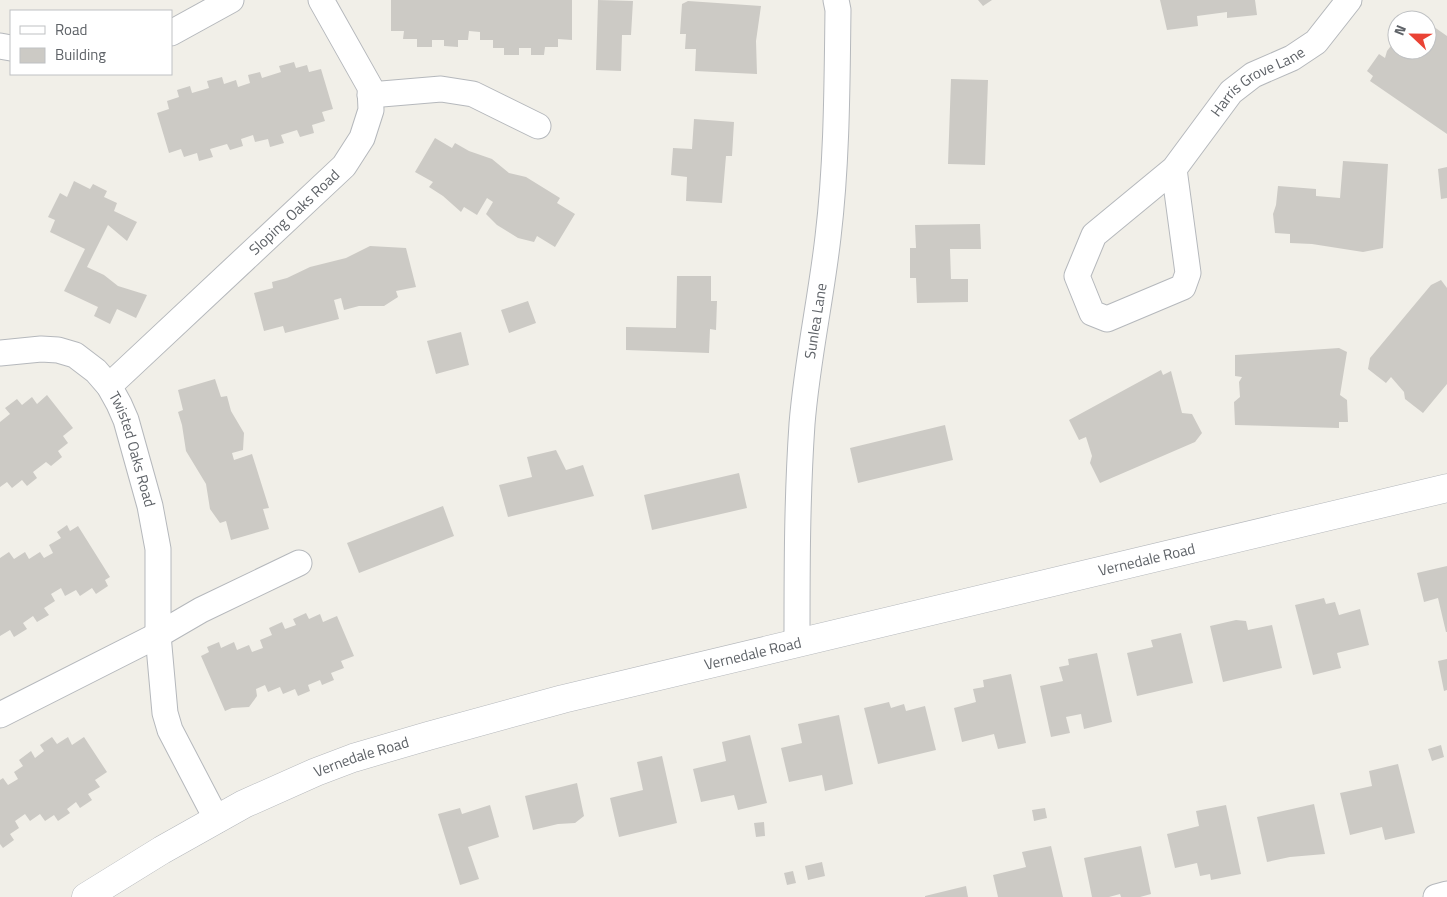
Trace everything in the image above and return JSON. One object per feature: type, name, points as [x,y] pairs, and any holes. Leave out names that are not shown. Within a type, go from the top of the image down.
[{"type":"street","points":[[172,32],[231,0]]},
{"type":"street","name":"Sloping Oaks Road","points":[[109,386],[344,166],[362,138],[371,110],[370,87],[321,0]]},
{"type":"street","name":"Sunlea Lane","points":[[797,642],[797,526],[802,422],[806,382],[828,236],[835,144],[838,10],[836,0]]},
{"type":"street","name":"Harris Grove Lane","points":[[1174,169],[1188,274],[1183,287],[1106,319],[1092,313],[1077,276],[1094,235],[1174,169],[1231,92],[1253,75],[1292,58],[1316,42],[1349,0]]},
{"type":"street","points":[[370,95],[441,89],[473,94],[538,126]]},
{"type":"street","name":"Twisted Oaks Road","points":[[0,353],[41,349],[58,350],[75,355],[96,371],[109,386],[126,420],[150,506],[158,549],[158,635],[165,713],[170,730],[217,820]]},
{"type":"street","name":"Vernedale Road","points":[[86,897],[162,850],[244,804],[353,758],[563,699],[1447,488]]},
{"type":"street","points":[[0,715],[158,635],[201,610],[299,563]]},
{"type":"street","points":[[1436,897],[1447,894]]},
{"type":"building","points":[[391,0],[572,0],[572,40],[558,39],[558,47],[545,47],[544,55],[531,55],[531,48],[519,48],[519,55],[504,55],[504,48],[493,48],[493,40],[480,40],[480,32],[469,31],[468,40],[458,40],[458,47],[444,46],[444,40],[432,40],[432,47],[417,47],[417,39],[403,39],[404,31],[391,31]]},
{"type":"building","points":[[598,0],[633,1],[631,35],[622,35],[621,71],[596,70]]},
{"type":"building","points":[[978,0],[992,0],[983,6]]},
{"type":"building","points":[[1160,0],[1255,0],[1257,15],[1227,18],[1227,12],[1197,16],[1198,26],[1167,30]]},
{"type":"building","points":[[688,1],[761,6],[756,41],[757,74],[695,71],[696,49],[685,49],[686,34],[680,34],[682,4]]},
{"type":"building","points":[[1437,29],[1447,36],[1447,134],[1370,81],[1373,76],[1367,71],[1379,54],[1385,58],[1387,51],[1387,60],[1437,60]]},
{"type":"building","points":[[294,62],[296,68],[307,65],[309,72],[321,69],[333,109],[322,112],[325,121],[312,125],[314,133],[300,137],[297,130],[281,135],[284,143],[270,147],[268,139],[255,142],[253,135],[241,139],[243,146],[230,150],[227,144],[210,149],[213,157],[199,161],[197,153],[184,157],[181,149],[169,153],[157,113],[169,109],[167,101],[179,97],[177,90],[190,86],[192,93],[209,88],[207,81],[222,77],[224,84],[236,80],[238,87],[250,83],[248,75],[260,72],[262,78],[281,72],[279,66]]},
{"type":"building","points":[[951,79],[988,80],[985,165],[948,164]]},
{"type":"building","points":[[694,119],[734,122],[732,156],[726,156],[722,203],[686,201],[687,177],[671,175],[673,148],[692,149]]},
{"type":"building","points":[[435,138],[452,148],[455,143],[469,151],[492,159],[509,173],[526,177],[560,198],[557,203],[575,214],[555,247],[537,236],[534,242],[518,238],[497,225],[486,214],[493,202],[487,198],[477,215],[464,207],[461,212],[443,196],[429,187],[433,182],[415,172]]},
{"type":"building","points":[[1343,161],[1388,164],[1383,248],[1363,252],[1312,244],[1290,243],[1290,234],[1275,233],[1273,214],[1278,186],[1316,189],[1316,196],[1340,198]]},
{"type":"building","points":[[1447,167],[1447,198],[1441,199],[1438,169]]},
{"type":"building","points":[[74,181],[90,189],[93,184],[107,191],[104,197],[117,203],[114,211],[137,222],[127,241],[108,225],[87,267],[104,275],[118,286],[147,295],[136,318],[117,309],[110,324],[94,316],[98,307],[64,291],[85,249],[50,232],[55,220],[48,217],[60,193],[67,197]]},
{"type":"building","points":[[980,224],[981,249],[950,249],[951,279],[968,279],[968,302],[917,303],[916,278],[910,278],[910,248],[916,248],[915,225]]},
{"type":"building","points":[[370,246],[406,248],[416,287],[396,291],[398,297],[384,306],[359,306],[344,310],[341,298],[334,300],[339,319],[285,333],[283,326],[264,331],[254,293],[273,288],[272,282],[287,278],[310,267],[346,258]]},
{"type":"building","points":[[677,276],[711,276],[711,301],[717,301],[716,330],[710,329],[709,353],[626,350],[626,327],[676,328]]},
{"type":"building","points":[[1441,280],[1447,288],[1447,384],[1423,413],[1405,399],[1404,392],[1391,377],[1386,383],[1368,369],[1370,358],[1431,285]]},
{"type":"building","points":[[528,301],[536,323],[509,333],[501,310]]},
{"type":"building","points":[[461,332],[469,365],[436,374],[427,341]]},
{"type":"building","points":[[1339,348],[1347,352],[1340,395],[1347,400],[1348,422],[1339,422],[1339,428],[1235,425],[1234,402],[1240,397],[1239,382],[1242,377],[1235,376],[1235,355]]},
{"type":"building","points":[[1161,370],[1163,375],[1171,371],[1182,413],[1192,414],[1202,433],[1195,442],[1100,483],[1090,463],[1092,456],[1086,437],[1079,440],[1069,420]]},
{"type":"building","points":[[215,379],[221,397],[227,396],[231,411],[244,433],[243,450],[232,453],[234,460],[252,454],[269,508],[263,509],[269,529],[231,540],[226,521],[220,523],[210,509],[206,484],[186,451],[178,412],[183,410],[178,390]]},
{"type":"building","points":[[47,395],[73,428],[63,436],[68,443],[58,451],[62,457],[51,466],[46,462],[33,472],[37,478],[27,486],[22,480],[12,488],[7,482],[0,487],[0,422],[10,414],[5,408],[17,399],[22,405],[32,397],[37,404]]},
{"type":"building","points":[[945,425],[953,460],[858,483],[850,448]]},
{"type":"building","points":[[556,450],[566,470],[583,465],[594,496],[508,517],[499,485],[532,477],[527,457]]},
{"type":"building","points":[[739,473],[747,508],[652,530],[644,495]]},
{"type":"building","points":[[443,506],[454,536],[359,573],[347,543]]},
{"type":"building","points":[[67,525],[70,531],[78,526],[110,577],[105,580],[108,586],[96,594],[92,588],[80,596],[76,590],[65,596],[61,588],[51,594],[55,601],[44,608],[49,615],[37,622],[33,616],[23,623],[27,629],[14,637],[10,630],[0,636],[0,558],[9,552],[14,559],[25,552],[29,559],[40,552],[44,558],[53,553],[49,545],[61,538],[57,532]]},
{"type":"building","points":[[1447,566],[1446,632],[1438,598],[1424,602],[1417,573]]},
{"type":"building","points":[[1324,598],[1326,604],[1335,602],[1339,615],[1360,609],[1369,645],[1337,653],[1341,668],[1313,675],[1295,605]]},
{"type":"building","points":[[306,613],[309,619],[320,614],[323,622],[337,616],[354,656],[341,661],[344,668],[331,673],[334,680],[322,685],[320,680],[308,685],[310,691],[298,696],[295,689],[283,694],[280,687],[268,692],[265,685],[256,689],[257,696],[249,707],[232,708],[225,711],[201,656],[209,652],[207,647],[219,642],[221,648],[234,642],[237,650],[249,645],[252,652],[263,648],[260,640],[272,635],[269,628],[282,622],[285,629],[296,625],[293,619]]},
{"type":"building","points":[[1236,620],[1246,621],[1248,630],[1272,625],[1282,668],[1223,682],[1210,626]]},
{"type":"building","points":[[1181,633],[1193,683],[1137,696],[1127,653],[1153,647],[1151,640]]},
{"type":"building","points":[[1097,653],[1112,722],[1084,729],[1081,714],[1066,717],[1070,733],[1051,737],[1040,686],[1063,681],[1059,667],[1069,665],[1068,659]]},
{"type":"building","points":[[1447,659],[1447,690],[1444,691],[1438,661]]},
{"type":"building","points":[[1011,674],[1026,743],[998,749],[994,734],[962,742],[954,708],[976,702],[973,689],[984,687],[983,680]]},
{"type":"building","points":[[889,702],[891,708],[904,704],[906,711],[925,706],[936,750],[878,764],[864,708]]},
{"type":"building","points":[[839,715],[853,784],[825,791],[822,775],[789,782],[781,748],[802,743],[798,724]]},
{"type":"building","points":[[750,735],[767,803],[738,810],[734,795],[701,802],[693,769],[726,761],[722,742]]},
{"type":"building","points":[[52,737],[57,744],[68,737],[72,745],[84,737],[107,772],[95,780],[100,787],[88,794],[92,800],[80,808],[76,802],[67,809],[70,813],[58,821],[54,815],[45,821],[40,814],[30,821],[25,814],[15,821],[19,828],[10,834],[14,840],[3,848],[0,844],[0,780],[3,778],[8,785],[18,779],[14,772],[23,766],[19,760],[31,751],[35,758],[44,751],[40,745]]},
{"type":"building","points":[[1441,745],[1444,757],[1432,761],[1428,749]]},
{"type":"building","points":[[662,756],[677,823],[619,837],[610,798],[643,790],[637,762]]},
{"type":"building","points":[[1398,764],[1415,833],[1385,840],[1382,827],[1350,835],[1340,793],[1372,786],[1369,771]]},
{"type":"building","points":[[577,783],[584,816],[575,823],[558,824],[533,830],[525,796]]},
{"type":"building","points":[[1314,804],[1325,854],[1290,857],[1267,862],[1257,817]]},
{"type":"building","points":[[490,805],[499,837],[468,847],[479,879],[460,885],[438,814],[460,808],[462,814]]},
{"type":"building","points":[[1226,805],[1241,874],[1211,880],[1210,874],[1200,876],[1197,863],[1175,868],[1167,834],[1199,826],[1196,811]]},
{"type":"building","points":[[1045,808],[1047,818],[1034,821],[1032,810]]},
{"type":"building","points":[[764,822],[765,836],[756,837],[754,823]]},
{"type":"building","points":[[1051,846],[1063,897],[998,897],[993,875],[1026,867],[1022,852]]},
{"type":"building","points":[[1141,846],[1151,894],[1140,897],[1121,897],[1120,894],[1109,897],[1092,897],[1084,858]]},
{"type":"building","points":[[822,862],[825,876],[808,880],[805,866]]},
{"type":"building","points":[[793,871],[796,883],[787,885],[784,873]]},
{"type":"building","points":[[966,886],[968,897],[925,897],[925,896]]}]
